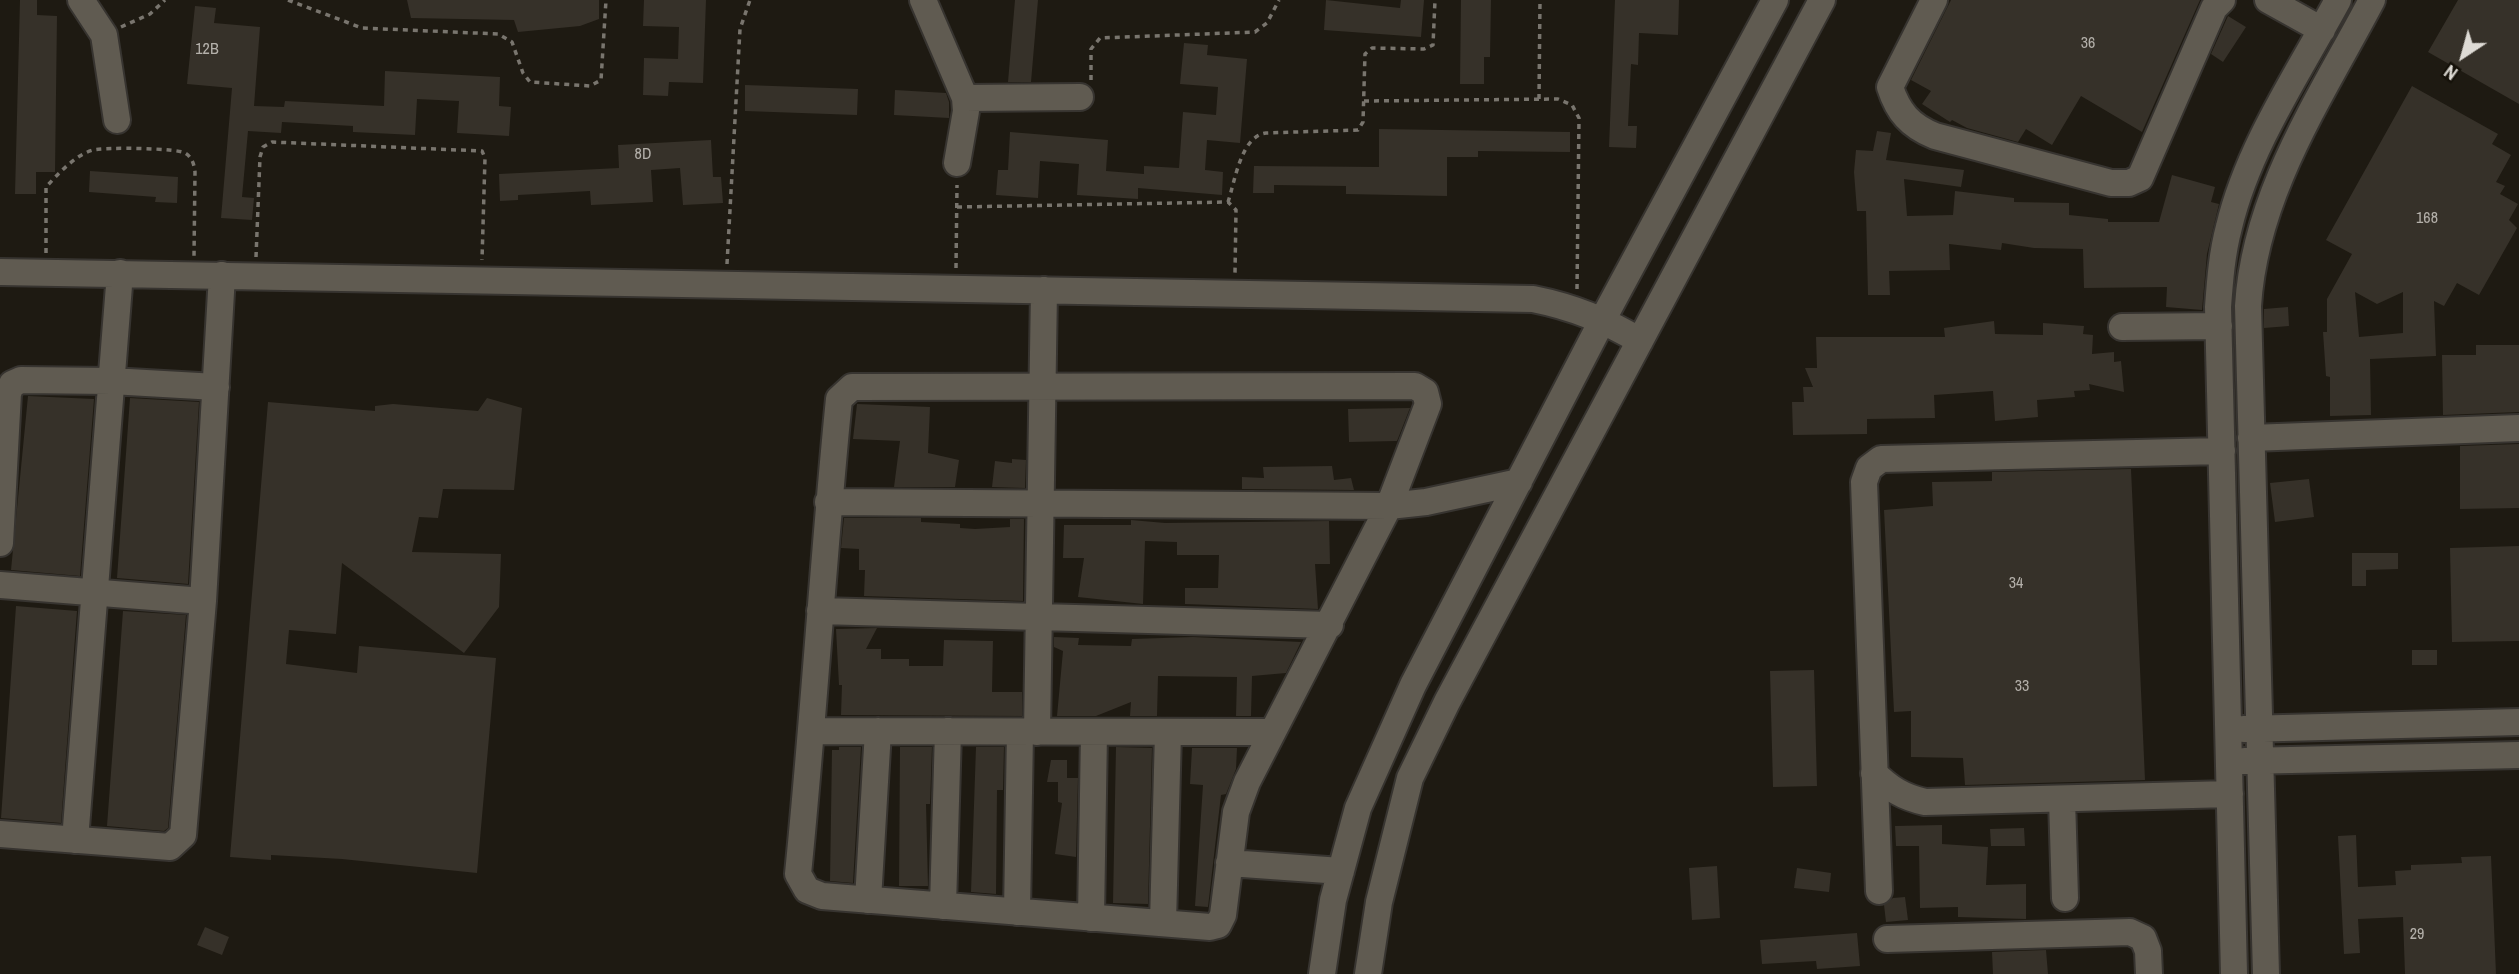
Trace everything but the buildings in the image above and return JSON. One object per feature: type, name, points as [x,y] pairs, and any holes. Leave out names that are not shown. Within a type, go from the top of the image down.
[{"type":"street","points":[[81,0],[104,35],[117,120]]},
{"type":"street","points":[[920,0],[965,98],[966,111],[957,163]]},
{"type":"street","points":[[1322,974],[1341,871],[1357,808],[1413,685],[1603,319],[1774,0]]},
{"type":"street","points":[[1368,974],[1378,902],[1410,778],[1447,702],[1822,0]]},
{"type":"street","points":[[1934,0],[1890,87],[1895,104],[1905,118],[1919,129],[1935,136],[2111,183],[2129,183],[2140,178],[2214,8],[2222,0]]},
{"type":"street","points":[[2268,0],[2322,30]]},
{"type":"street","points":[[2234,974],[2219,326],[2221,266],[2241,187],[2337,0]]},
{"type":"street","points":[[2266,974],[2248,306],[2250,270],[2258,233],[2285,164],[2372,0]]},
{"type":"street","points":[[965,98],[1080,97]]},
{"type":"street","points":[[0,272],[1533,299],[1576,309],[1603,319],[1640,341]]},
{"type":"street","points":[[75,840],[92,593],[120,273]]},
{"type":"street","points":[[0,834],[170,847],[183,835],[203,601],[222,275]]},
{"type":"street","points":[[1017,912],[1028,732],[1039,616],[1044,290]]},
{"type":"street","points":[[2122,327],[2219,326]]},
{"type":"street","points":[[0,543],[8,393],[12,384],[21,380],[111,381],[216,387]]},
{"type":"street","points":[[1415,386],[1424,392],[1428,404],[1389,506],[1272,733],[1236,812],[1223,915],[1217,925],[1210,927],[822,896],[807,890],[798,874],[812,731],[828,502],[839,399],[844,391],[852,387],[1043,388],[1415,386]]},
{"type":"street","points":[[2251,438],[2519,428]]},
{"type":"street","points":[[1879,891],[1864,482],[1865,475],[1874,463],[1881,460],[2222,451]]},
{"type":"street","points":[[828,502],[1389,506],[1426,502],[1519,482]]},
{"type":"street","points":[[0,585],[203,601]]},
{"type":"street","points":[[820,611],[1330,625]]},
{"type":"street","points":[[2229,730],[2519,722]]},
{"type":"street","points":[[812,731],[1272,733]]},
{"type":"street","points":[[868,900],[878,731]]},
{"type":"street","points":[[943,906],[948,732]]},
{"type":"street","points":[[1091,918],[1094,732]]},
{"type":"street","points":[[1163,923],[1168,732]]},
{"type":"street","points":[[2230,762],[2519,754]]},
{"type":"street","points":[[1874,773],[1888,787],[1906,797],[1925,802],[2230,794]]},
{"type":"street","points":[[2063,799],[2065,898]]},
{"type":"street","points":[[1229,863],[1341,871]]},
{"type":"street","points":[[1887,939],[2130,932],[2143,938],[2148,951],[2149,974]]},
{"type":"path","points":[[104,35],[150,13],[165,0]]},
{"type":"path","points":[[288,0],[362,28],[498,34],[512,42],[523,73],[530,82],[590,86],[601,80],[606,0]]},
{"type":"path","points":[[726,284],[740,29],[750,0]]},
{"type":"path","points":[[1080,97],[1091,88],[1091,48],[1100,38],[1255,32],[1271,18],[1279,0]]},
{"type":"path","points":[[1228,202],[1248,145],[1255,136],[1266,133],[1353,132],[1363,122],[1366,54],[1372,48],[1424,49],[1433,45],[1435,0]]},
{"type":"path","points":[[1539,0],[1539,99]]},
{"type":"path","points":[[1364,101],[1539,99],[1565,101],[1572,105],[1578,118],[1576,309]]},
{"type":"path","points":[[255,276],[260,157],[263,148],[272,142],[482,151],[485,158],[481,280]]},
{"type":"path","points":[[46,272],[46,187],[68,166],[93,149],[182,151],[192,159],[195,172],[194,275]]},
{"type":"path","points":[[956,288],[957,163]]},
{"type":"path","points":[[957,207],[1228,202],[1236,210],[1234,293]]}]
